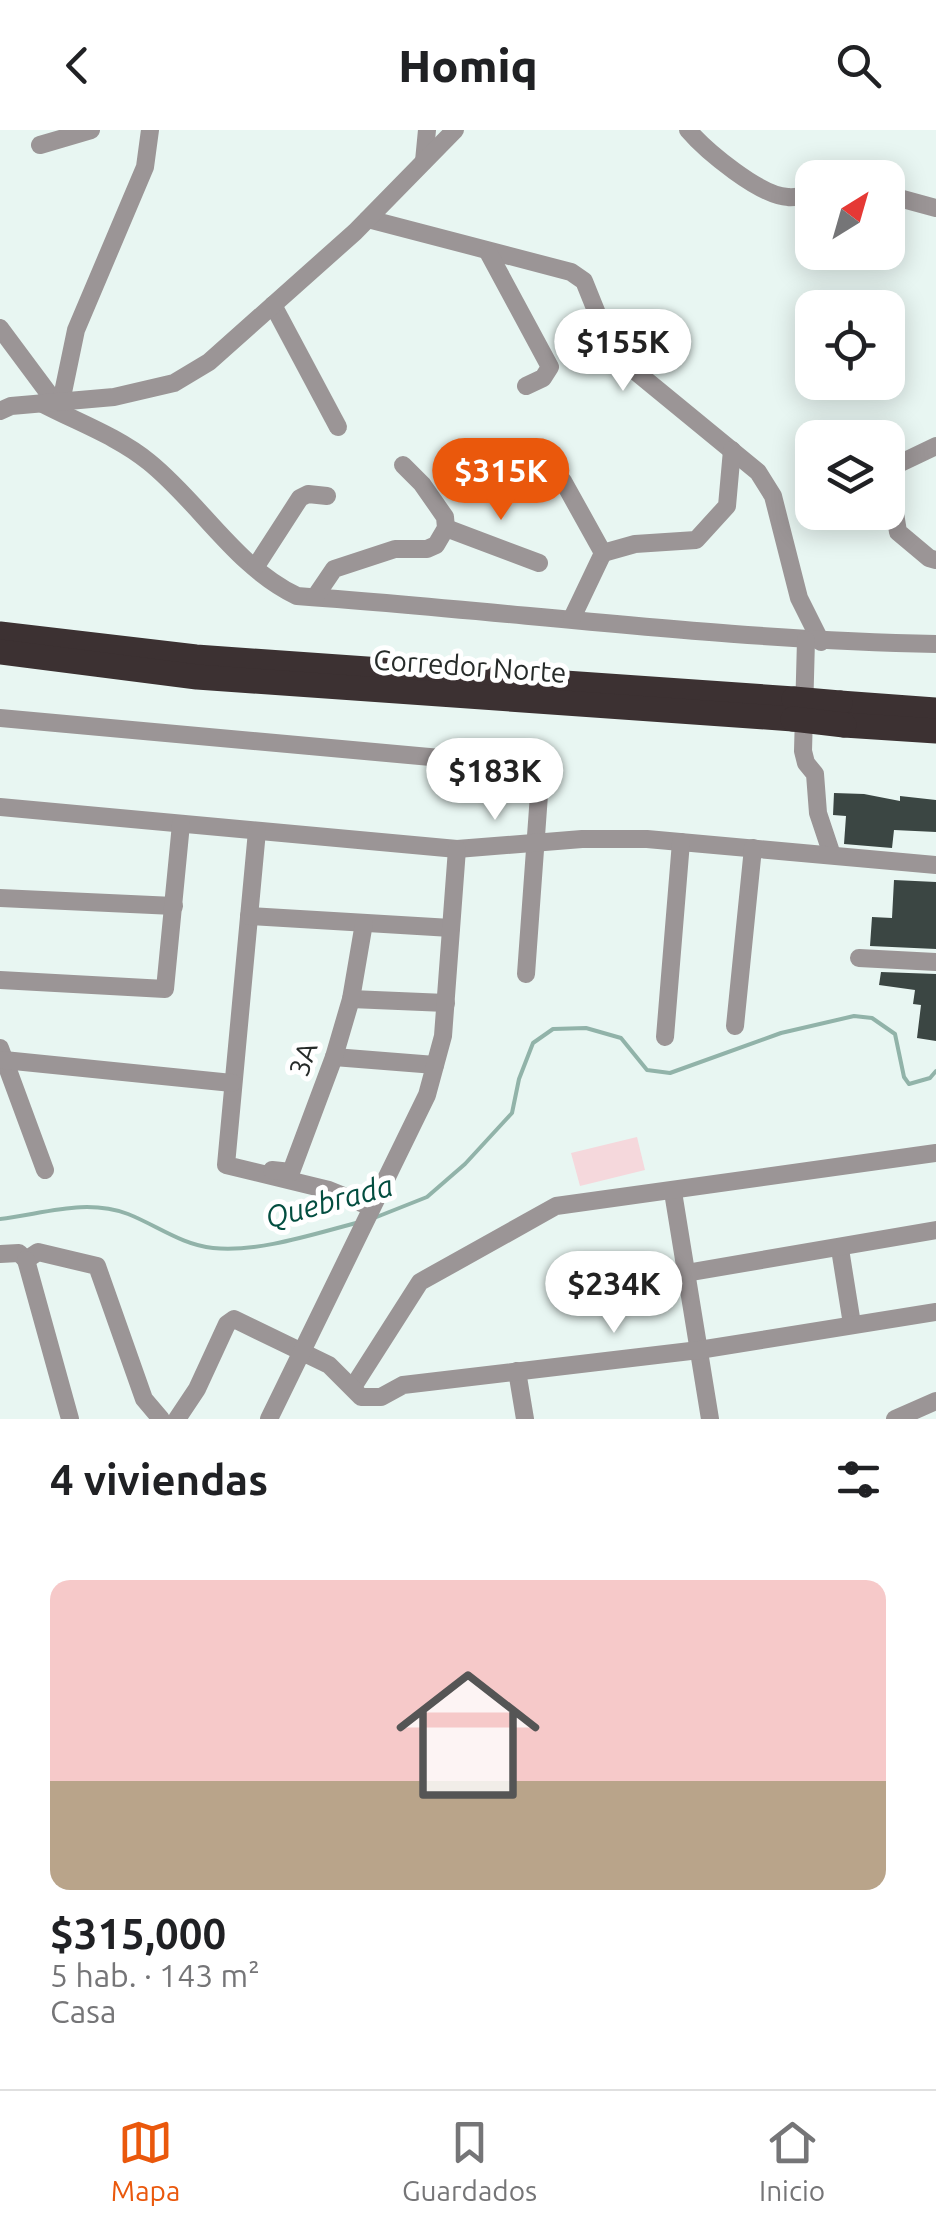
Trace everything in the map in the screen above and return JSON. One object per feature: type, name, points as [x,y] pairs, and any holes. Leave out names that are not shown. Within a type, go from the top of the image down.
[{"type":"highway","name":"Corredor Norte","points":[[0,634],[196,657],[794,709],[936,731]]},
{"type":"highway","name":"Corredor Norte","points":[[0,652],[198,677],[794,709]]},
{"type":"highway","name":"Corredor Norte","points":[[842,714],[936,710]]},
{"type":"street","points":[[40,145],[91,130]]},
{"type":"street","points":[[52,402],[76,330],[145,167],[150,130]]},
{"type":"street","points":[[424,161],[427,130]]},
{"type":"street","points":[[0,411],[11,406],[114,397],[174,383],[209,362],[368,219],[456,130]]},
{"type":"street","points":[[688,130],[714,155],[765,189],[795,197]]},
{"type":"street","points":[[905,199],[936,208]]},
{"type":"street","points":[[368,219],[571,272],[584,281],[613,353],[758,472],[773,496],[813,641],[803,750],[806,763],[815,774],[818,813],[832,855]]},
{"type":"street","points":[[488,252],[550,367],[548,374],[526,386]]},
{"type":"street","points":[[273,305],[338,427]]},
{"type":"street","points":[[0,328],[52,402],[152,464],[217,532],[283,589],[298,596],[813,641],[936,644]]},
{"type":"street","points":[[936,446],[888,469],[898,532],[928,558],[936,560]]},
{"type":"street","points":[[572,618],[603,553],[635,544],[696,540],[727,506],[732,450]]},
{"type":"street","points":[[316,597],[334,570],[395,550],[432,548],[446,528],[445,517],[403,465]]},
{"type":"street","points":[[563,481],[603,553]]},
{"type":"street","points":[[256,566],[300,498],[308,494],[328,496]]},
{"type":"street","points":[[446,528],[539,563]]},
{"type":"street","points":[[0,718],[541,767],[526,974]]},
{"type":"street","points":[[0,807],[457,849],[582,839],[681,842],[936,865]]},
{"type":"street","points":[[0,980],[165,989],[181,824]]},
{"type":"street","points":[[257,831],[226,1164],[329,1190],[370,1209]]},
{"type":"street","points":[[665,1037],[681,842]]},
{"type":"street","points":[[735,1026],[754,848]]},
{"type":"street","points":[[269,1419],[427,1095],[443,1036],[457,849]]},
{"type":"street","points":[[0,898],[174,906]]},
{"type":"street","points":[[249,916],[452,928]]},
{"type":"street","name":"3A","points":[[252,1170],[290,1172],[334,1057],[364,923]]},
{"type":"street","points":[[860,958],[936,962]]},
{"type":"street","points":[[350,999],[446,1003]]},
{"type":"street","points":[[45,1170],[2,1054],[232,1083]]},
{"type":"street","points":[[334,1057],[435,1065]]},
{"type":"street","points":[[354,1387],[420,1282],[556,1206],[936,1154]]},
{"type":"street","points":[[673,1192],[710,1419]]},
{"type":"street","points":[[566,1288],[686,1273],[936,1230]]},
{"type":"street","points":[[840,1248],[852,1324]]},
{"type":"street","points":[[26,1260],[38,1252],[97,1266],[144,1399],[161,1419]]},
{"type":"street","points":[[0,1254],[18,1253],[26,1260],[70,1419]]},
{"type":"street","points":[[177,1419],[234,1318],[329,1364],[361,1397],[371,1399],[403,1385],[698,1350],[936,1312]]},
{"type":"street","points":[[517,1371],[525,1419]]},
{"type":"street","points":[[894,1419],[936,1401]]},
{"type":"shaded area","points":[[637,1137],[645,1170],[580,1186],[571,1153]]},
{"type":"building","points":[[834,793],[900,801],[900,796],[936,800],[936,832],[894,830],[892,848],[844,844],[846,816],[833,815]]},
{"type":"building","points":[[894,880],[936,882],[936,949],[870,946],[872,917],[892,918]]},
{"type":"building","points":[[881,972],[936,974],[936,1041],[917,1038],[921,1005],[913,1004],[915,990],[879,985]]},
{"type":"waterway","name":"Quebrada","points":[[374,1218],[427,1197],[465,1164],[512,1113],[519,1079],[533,1043],[553,1029],[586,1028],[621,1038],[647,1070],[670,1073],[781,1033],[854,1016],[872,1018],[895,1034],[909,1084],[930,1078],[936,1071]]},
{"type":"waterway","name":"Quebrada","points":[[0,1219],[64,1209],[112,1209],[191,1243],[230,1249],[285,1242],[356,1223]]}]
